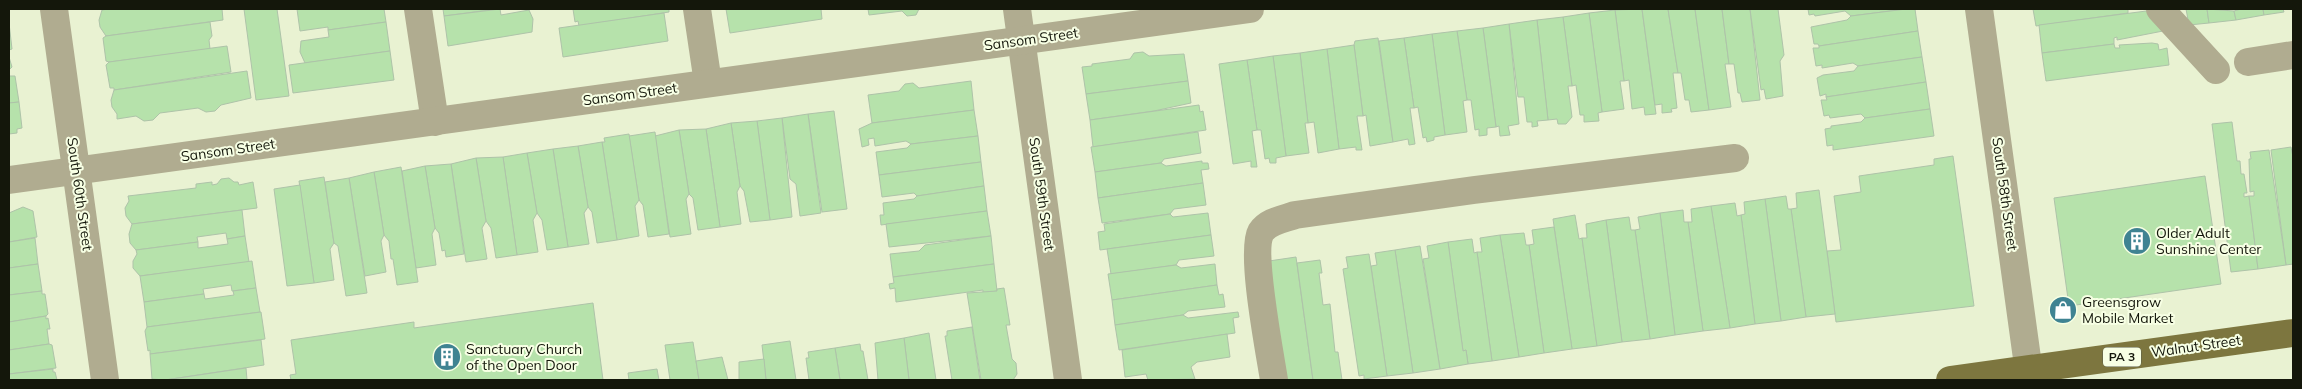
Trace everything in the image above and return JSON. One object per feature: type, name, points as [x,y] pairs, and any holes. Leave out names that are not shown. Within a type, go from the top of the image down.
[{"type":"main road","name":"Walnut Street","points":[[1950,380],[2030,375],[2293,333]]},
{"type":"street","name":"South 60th Street","points":[[54,9],[106,380]]},
{"type":"street","points":[[418,9],[435,122]]},
{"type":"street","points":[[697,9],[708,83]]},
{"type":"street","name":"South 59th Street","points":[[1017,9],[1068,380]]},
{"type":"street","name":"Sansom Street","points":[[9,180],[1250,9]]},
{"type":"street","name":"South 58th Street","points":[[1979,9],[2030,375]]},
{"type":"street","points":[[2160,9],[2216,70]]},
{"type":"street","points":[[2248,62],[2293,55]]},
{"type":"street","points":[[1274,380],[1257,255],[1261,232],[1273,222],[1295,215],[1474,190],[1736,158]]},
{"type":"building","points":[[222,9],[223,20],[106,36],[100,27],[99,20],[102,10]]},
{"type":"building","points":[[244,9],[277,9],[289,96],[256,100]]},
{"type":"building","points":[[297,9],[384,9],[386,22],[328,30],[328,27],[300,31]]},
{"type":"building","points":[[443,9],[497,9],[444,16]]},
{"type":"building","points":[[500,9],[501,15],[529,10],[533,19],[532,32],[448,46],[444,16]]},
{"type":"building","points":[[573,9],[669,9],[669,12],[579,26],[578,21],[575,22]]},
{"type":"building","points":[[726,9],[821,9],[822,19],[730,33]]},
{"type":"building","points":[[868,9],[919,9],[916,15],[907,16],[902,11],[869,15]]},
{"type":"building","points":[[1642,9],[1656,114],[1645,115],[1644,107],[1632,109],[1629,80],[1624,81],[1615,10]]},
{"type":"building","points":[[1642,9],[1668,9],[1678,73],[1673,73],[1677,108],[1671,109],[1672,112],[1662,113],[1662,104],[1655,105]]},
{"type":"building","points":[[1668,9],[1695,9],[1709,110],[1691,112],[1689,100],[1685,100],[1681,73],[1678,73]]},
{"type":"building","points":[[1695,9],[1722,9],[1729,64],[1725,64],[1731,107],[1709,110]]},
{"type":"building","points":[[1722,9],[1750,9],[1760,100],[1742,102],[1740,93],[1738,93],[1734,64],[1729,64]]},
{"type":"building","points":[[1750,9],[1778,9],[1784,55],[1780,61],[1783,96],[1766,99],[1764,89],[1761,90]]},
{"type":"building","points":[[1808,9],[1906,9],[1851,16],[1845,11],[1815,16],[1814,14],[1809,15]]},
{"type":"building","points":[[1915,9],[1918,31],[1819,46],[1814,44],[1811,27],[1847,20],[1851,16]]},
{"type":"building","points":[[2033,9],[2128,9],[2128,13],[2036,26]]},
{"type":"building","points":[[2186,9],[2207,9],[2209,23],[2189,25]]},
{"type":"building","points":[[2207,9],[2234,11],[2236,20],[2209,23]]},
{"type":"building","points":[[2241,9],[2263,9],[2264,15],[2236,20],[2234,11]]},
{"type":"building","points":[[2263,9],[2283,9],[2284,12],[2264,15]]},
{"type":"building","points":[[1615,10],[1624,81],[1620,81],[1624,109],[1602,112],[1589,13]]},
{"type":"building","points":[[2154,10],[2163,31],[2117,40],[2117,37],[2114,38],[2114,44],[2042,53],[2039,25]]},
{"type":"building","points":[[664,13],[668,41],[563,57],[559,28]]},
{"type":"building","points":[[1589,13],[1602,112],[1598,113],[1599,121],[1584,122],[1584,115],[1580,115],[1576,85],[1572,86],[1563,17]]},
{"type":"building","points":[[1563,17],[1572,86],[1568,86],[1572,117],[1566,124],[1558,124],[1557,119],[1548,120],[1537,20]]},
{"type":"building","points":[[1537,20],[1548,120],[1537,121],[1538,126],[1532,127],[1532,122],[1527,122],[1524,97],[1518,97],[1509,24]]},
{"type":"building","points":[[210,22],[212,36],[209,40],[210,49],[106,61],[103,38],[106,36]]},
{"type":"building","points":[[386,22],[390,51],[305,63],[300,52],[301,41],[329,37],[328,30]]},
{"type":"building","points":[[9,23],[12,49],[9,50]]},
{"type":"building","points":[[1509,24],[1519,124],[1508,126],[1510,135],[1500,136],[1499,126],[1496,127],[1483,28]]},
{"type":"building","points":[[1483,28],[1496,127],[1487,128],[1487,135],[1479,136],[1479,129],[1475,130],[1471,100],[1467,100],[1457,31]]},
{"type":"building","points":[[1457,31],[1467,100],[1463,101],[1467,132],[1445,135],[1432,34]]},
{"type":"building","points":[[1918,31],[1922,57],[1858,66],[1853,63],[1822,68],[1822,65],[1816,66],[1813,48]]},
{"type":"building","points":[[1432,34],[1445,135],[1434,137],[1434,140],[1427,142],[1426,137],[1423,138],[1418,107],[1414,108],[1404,38]]},
{"type":"building","points":[[1378,38],[1393,142],[1370,146],[1366,115],[1363,116],[1354,45],[1355,41]]},
{"type":"building","points":[[1404,38],[1414,108],[1410,108],[1415,144],[1409,145],[1408,139],[1393,142],[1379,41]]},
{"type":"building","points":[[2114,44],[2115,48],[2120,48],[2119,45],[2158,44],[2159,50],[2167,48],[2169,65],[2046,81],[2042,53]]},
{"type":"building","points":[[1354,45],[1363,116],[1357,116],[1362,150],[1356,150],[1356,147],[1339,149],[1327,49]]},
{"type":"building","points":[[227,46],[231,72],[114,90],[114,88],[110,88],[106,65],[109,62]]},
{"type":"building","points":[[1327,49],[1339,149],[1318,153],[1314,122],[1308,123],[1300,53]]},
{"type":"building","points":[[390,51],[394,80],[293,93],[289,65]]},
{"type":"building","points":[[1143,52],[1149,56],[1184,54],[1188,81],[1086,94],[1082,67],[1130,59],[1134,53]]},
{"type":"building","points":[[1300,53],[1308,123],[1305,123],[1309,153],[1286,156],[1273,56]]},
{"type":"building","points":[[1273,56],[1286,156],[1276,158],[1276,163],[1270,163],[1269,158],[1265,159],[1261,130],[1257,130],[1247,60]]},
{"type":"building","points":[[9,57],[12,67],[9,70]]},
{"type":"building","points":[[1922,57],[1926,82],[1826,97],[1826,94],[1820,96],[1817,78],[1823,75],[1854,71],[1858,66]]},
{"type":"building","points":[[1247,60],[1257,130],[1252,131],[1257,167],[1251,167],[1251,161],[1233,164],[1219,64]]},
{"type":"building","points":[[247,71],[251,98],[221,105],[215,111],[206,112],[198,108],[160,113],[153,120],[144,121],[136,116],[117,119],[117,114],[112,107],[111,100],[114,90]]},
{"type":"building","points":[[9,76],[15,76],[19,102],[9,103]]},
{"type":"building","points":[[971,81],[974,110],[872,123],[868,95],[899,91],[905,84],[913,83],[919,88]]},
{"type":"building","points":[[1188,81],[1191,103],[1154,111],[1090,120],[1086,94]]},
{"type":"building","points":[[1926,82],[1930,109],[1865,118],[1861,114],[1830,118],[1829,115],[1824,116],[1821,100],[1827,100],[1826,97]]},
{"type":"building","points":[[19,102],[22,128],[17,129],[17,133],[9,134],[9,103]]},
{"type":"building","points":[[1199,105],[1200,112],[1203,111],[1206,130],[1093,147],[1090,120]]},
{"type":"building","points":[[1930,109],[1934,136],[1833,150],[1833,145],[1827,146],[1825,129],[1831,128],[1831,126],[1861,122],[1865,118]]},
{"type":"building","points":[[974,110],[978,136],[911,144],[906,141],[875,146],[874,138],[868,139],[869,145],[862,147],[859,129],[872,123]]},
{"type":"building","points":[[834,111],[847,209],[822,212],[808,114]]},
{"type":"building","points":[[808,114],[821,213],[800,216],[796,184],[790,179],[782,118]]},
{"type":"building","points":[[782,118],[792,217],[770,220],[757,121]]},
{"type":"building","points":[[757,121],[770,220],[750,222],[744,191],[740,186],[731,123]]},
{"type":"building","points":[[2232,122],[2237,161],[2240,161],[2241,174],[2244,174],[2247,193],[2244,193],[2244,197],[2249,196],[2258,269],[2231,272],[2212,124]]},
{"type":"building","points":[[731,123],[740,186],[737,192],[741,224],[720,227],[706,129]]},
{"type":"building","points":[[706,129],[720,227],[698,230],[693,198],[689,194],[679,130]]},
{"type":"building","points":[[679,130],[689,194],[686,199],[691,234],[670,237],[655,136]]},
{"type":"building","points":[[655,132],[669,234],[648,237],[643,205],[639,200],[629,136]]},
{"type":"building","points":[[1198,132],[1201,153],[1164,159],[1161,163],[1095,172],[1091,147]]},
{"type":"building","points":[[629,134],[639,200],[635,206],[639,236],[617,240],[602,142],[605,142],[604,138]]},
{"type":"building","points":[[978,136],[981,162],[879,175],[876,152],[907,148],[911,144]]},
{"type":"building","points":[[602,142],[617,240],[597,243],[592,212],[588,207],[578,146]]},
{"type":"building","points":[[578,146],[588,207],[584,213],[589,244],[568,247],[553,149]]},
{"type":"building","points":[[2291,147],[2293,157],[2293,264],[2286,265],[2271,150]]},
{"type":"building","points":[[553,149],[568,247],[547,250],[542,220],[537,213],[527,153]]},
{"type":"building","points":[[2269,150],[2286,265],[2258,269],[2249,196],[2254,196],[2254,191],[2250,192],[2249,159],[2251,159],[2250,152]]},
{"type":"building","points":[[527,153],[537,213],[533,220],[538,252],[517,255],[503,157]]},
{"type":"building","points":[[1953,156],[1974,306],[1836,322],[1827,251],[1841,250],[1834,196],[1861,192],[1859,176],[1934,165],[1934,159]]},
{"type":"building","points":[[503,157],[517,255],[496,258],[491,228],[486,221],[476,158]]},
{"type":"building","points":[[476,158],[486,221],[482,228],[487,259],[466,262],[451,164]]},
{"type":"building","points":[[1202,161],[1202,163],[1208,163],[1209,169],[1201,170],[1203,183],[1098,198],[1095,172],[1161,163],[1166,166]]},
{"type":"building","points":[[981,162],[984,186],[917,196],[914,193],[882,197],[879,175]]},
{"type":"building","points":[[451,164],[464,254],[446,257],[445,250],[442,251],[439,233],[435,228],[425,166]]},
{"type":"building","points":[[425,166],[435,228],[432,234],[436,265],[416,268],[402,171]]},
{"type":"building","points":[[401,167],[418,282],[397,285],[389,241],[384,235],[374,172]]},
{"type":"building","points":[[374,172],[384,235],[381,241],[386,272],[365,276],[349,178]]},
{"type":"building","name":"Older Adult Sunshine Center","points":[[2205,176],[2221,284],[2069,306],[2054,198]]},
{"type":"building","points":[[324,177],[334,243],[330,249],[334,280],[314,283],[299,181]]},
{"type":"building","points":[[229,178],[234,182],[238,182],[239,185],[253,182],[257,208],[132,224],[126,216],[125,208],[129,201],[128,196],[196,188],[196,184],[212,182],[212,185],[217,184],[221,179]]},
{"type":"building","points":[[349,178],[367,293],[346,296],[338,246],[334,243],[325,182]]},
{"type":"building","points":[[1203,183],[1206,205],[1174,209],[1170,214],[1102,223],[1098,198]]},
{"type":"building","points":[[300,185],[314,283],[287,286],[274,189]]},
{"type":"building","points":[[984,186],[987,211],[881,225],[880,215],[884,215],[883,203]]},
{"type":"building","points":[[1819,190],[1835,314],[1806,317],[1791,209],[1797,208],[1796,193]]},
{"type":"building","points":[[1786,196],[1788,209],[1791,209],[1806,317],[1781,321],[1765,199]]},
{"type":"building","points":[[1765,199],[1781,321],[1755,324],[1741,215],[1745,214],[1744,202]]},
{"type":"building","points":[[1735,203],[1737,216],[1741,215],[1755,324],[1730,328],[1711,206]]},
{"type":"building","points":[[1711,206],[1730,328],[1703,331],[1688,222],[1692,222],[1691,209]]},
{"type":"building","points":[[23,207],[33,211],[37,237],[9,242],[9,213]]},
{"type":"building","points":[[242,210],[245,236],[227,239],[226,233],[197,237],[198,242],[136,250],[130,243],[129,234],[132,224]]},
{"type":"building","points":[[1683,210],[1684,222],[1688,222],[1703,331],[1675,335],[1660,213]]},
{"type":"building","points":[[987,211],[991,236],[889,247],[886,224]]},
{"type":"building","points":[[1208,213],[1211,235],[1100,250],[1098,232],[1105,231],[1104,224],[1170,214],[1173,217]]},
{"type":"building","points":[[1660,213],[1675,335],[1650,339],[1635,230],[1640,229],[1638,217]]},
{"type":"building","points":[[1575,215],[1579,239],[1582,238],[1597,346],[1572,349],[1553,219]]},
{"type":"building","points":[[1629,217],[1631,230],[1635,230],[1650,339],[1622,342],[1606,220]]},
{"type":"building","points":[[1606,220],[1622,342],[1597,346],[1582,238],[1587,238],[1586,224]]},
{"type":"building","points":[[1554,227],[1572,349],[1544,353],[1529,245],[1534,244],[1532,230]]},
{"type":"building","points":[[1524,233],[1526,245],[1529,245],[1544,353],[1519,357],[1500,235]]},
{"type":"building","points":[[1211,235],[1214,256],[1179,260],[1176,265],[1111,274],[1107,249]]},
{"type":"building","points":[[1500,235],[1519,357],[1492,361],[1477,252],[1482,252],[1480,238]]},
{"type":"building","points":[[245,236],[249,262],[140,276],[133,268],[133,261],[137,254],[136,250],[198,242],[198,248],[228,244],[227,239]]},
{"type":"building","points":[[991,236],[994,264],[893,277],[890,254],[919,251],[925,245]]},
{"type":"building","points":[[35,238],[38,264],[9,268],[9,242]]},
{"type":"building","points":[[1472,239],[1474,253],[1477,252],[1492,361],[1468,364],[1466,350],[1463,351],[1448,242]]},
{"type":"building","points":[[1448,242],[1463,351],[1466,350],[1468,364],[1440,369],[1423,259],[1429,258],[1427,246]]},
{"type":"building","points":[[1420,246],[1440,369],[1413,373],[1395,250]]},
{"type":"building","points":[[1395,250],[1413,373],[1387,376],[1371,266],[1377,265],[1375,253]]},
{"type":"building","points":[[1369,254],[1387,376],[1364,379],[1364,375],[1359,376],[1343,269],[1348,268],[1346,257]]},
{"type":"building","points":[[1296,257],[1313,380],[1284,380],[1269,261]]},
{"type":"building","points":[[1320,260],[1322,273],[1319,273],[1323,305],[1330,304],[1335,352],[1338,352],[1342,380],[1313,380],[1297,263]]},
{"type":"building","points":[[252,261],[256,288],[232,291],[231,285],[203,289],[204,294],[144,302],[140,276]]},
{"type":"building","points":[[38,264],[42,291],[9,295],[9,268]]},
{"type":"building","points":[[994,264],[997,291],[983,293],[983,290],[896,302],[895,288],[890,289],[889,284],[894,283],[893,277]]},
{"type":"building","points":[[1215,264],[1217,285],[1112,300],[1108,274],[1176,265],[1181,268]]},
{"type":"building","points":[[1217,285],[1219,295],[1223,294],[1225,307],[1188,311],[1183,315],[1115,325],[1112,300]]},
{"type":"building","points":[[256,288],[260,312],[147,327],[144,302],[204,294],[205,299],[234,295],[233,291]]},
{"type":"building","points":[[1004,288],[1010,325],[1006,325],[1012,359],[1016,363],[1017,374],[1013,380],[981,380],[967,293],[997,291],[997,289]]},
{"type":"building","points":[[42,291],[42,294],[45,294],[48,314],[46,316],[9,322],[9,295]]},
{"type":"building","name":"Sanctuary Church of the Open Door","points":[[593,303],[603,380],[291,380],[290,375],[296,374],[291,340],[414,322],[414,328]]},
{"type":"building","points":[[261,312],[265,339],[150,354],[150,350],[148,351],[145,331],[147,327]]},
{"type":"building","points":[[1238,312],[1239,317],[1233,318],[1235,333],[1119,350],[1115,325],[1183,315],[1188,318]]},
{"type":"building","points":[[46,316],[50,329],[47,329],[49,344],[9,350],[9,322]]},
{"type":"building","points":[[972,327],[980,380],[952,380],[945,336],[947,336],[947,331]]},
{"type":"building","points":[[929,333],[936,380],[909,380],[904,338]]},
{"type":"building","points":[[1227,334],[1230,357],[1197,362],[1191,367],[1195,379],[1148,380],[1146,374],[1125,377],[1122,350]]},
{"type":"building","points":[[904,338],[909,380],[878,380],[875,343]]},
{"type":"building","points":[[261,340],[264,365],[165,380],[152,379],[150,354]]},
{"type":"building","points":[[790,341],[796,380],[766,380],[762,345]]},
{"type":"building","points":[[693,342],[699,380],[670,380],[665,345]]},
{"type":"building","points":[[860,344],[868,380],[840,380],[835,348]]},
{"type":"building","points":[[52,345],[56,368],[9,374],[9,350]]},
{"type":"building","points":[[835,348],[840,380],[809,380],[806,358],[809,358],[808,352]]},
{"type":"building","points":[[722,357],[728,380],[699,380],[696,361]]},
{"type":"building","points":[[764,359],[766,380],[739,380],[739,362]]},
{"type":"building","points":[[246,368],[247,380],[165,380]]},
{"type":"building","points":[[53,369],[57,380],[9,380],[9,374]]},
{"type":"building","points":[[657,369],[659,380],[629,380],[628,373]]},
{"type":"place","name":"Older Adult Sunshine Center","points":[[2137,241]]},
{"type":"place","name":"Greensgrow Mobile Market","points":[[2063,310]]},
{"type":"place","name":"Sanctuary Church of the Open Door","points":[[447,357]]}]
